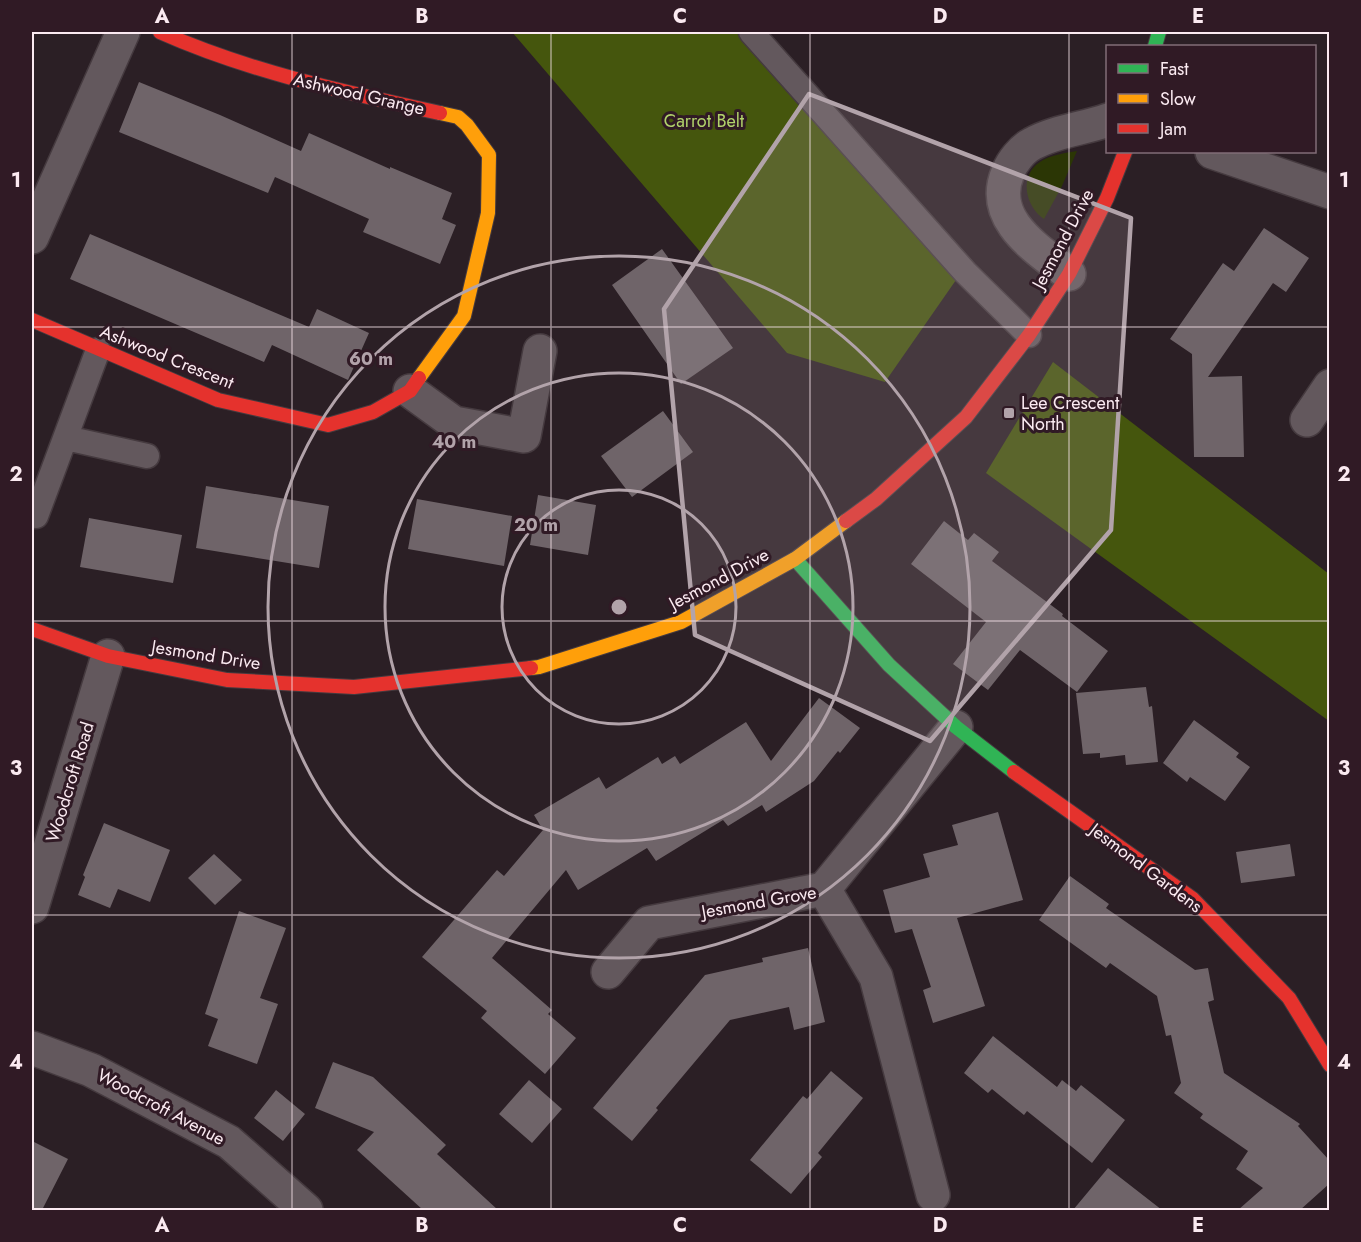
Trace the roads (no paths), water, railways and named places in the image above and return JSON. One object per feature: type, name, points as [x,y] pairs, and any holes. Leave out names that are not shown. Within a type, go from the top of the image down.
[{"type":"street","points":[[32,237],[123,32]]},
{"type":"street","name":"Ashwood Grange","points":[[160,32],[192,47],[279,76],[458,117],[467,125],[489,155],[488,213]]},
{"type":"street","points":[[1069,273],[1033,246],[1016,228],[1003,206],[1003,184],[1012,163],[1030,145],[1058,134],[1106,120]]},
{"type":"street","name":"Jesmond Drive","points":[[32,629],[108,656],[227,680],[354,687],[539,667],[681,622],[795,559],[876,499],[954,430],[1029,334],[1069,273],[1107,198],[1125,153]]},
{"type":"street","points":[[1215,153],[1329,192]]},
{"type":"street","name":"Ashwood Crescent","points":[[32,320],[218,400],[328,425],[372,412],[410,391],[464,316],[488,213]]},
{"type":"street","points":[[410,391],[454,423],[524,436],[540,351]]},
{"type":"street","points":[[1307,420],[1329,386]]},
{"type":"street","name":"Jesmond Gardens","points":[[795,559],[889,665],[956,727],[1024,780],[1193,899],[1289,998],[1329,1065]]},
{"type":"street","name":"Woodcroft Road","points":[[32,907],[108,656]]},
{"type":"street","points":[[824,889],[956,727]]},
{"type":"street","name":"Jesmond Grove","points":[[608,972],[649,922],[824,889],[876,977],[933,1195]]},
{"type":"street","name":"Woodcroft Avenue","points":[[32,1047],[91,1070],[229,1143],[306,1210]]},
{"type":"lane","points":[[751,32],[965,272],[1029,334]]},
{"type":"lane","points":[[36,516],[98,350]]},
{"type":"lane","points":[[66,438],[147,456]]},
{"type":"place","name":"Lee Crescent North","points":[[1009,413]]},
{"type":"park label","name":"Carrot Belt","points":[[704,121]]}]
